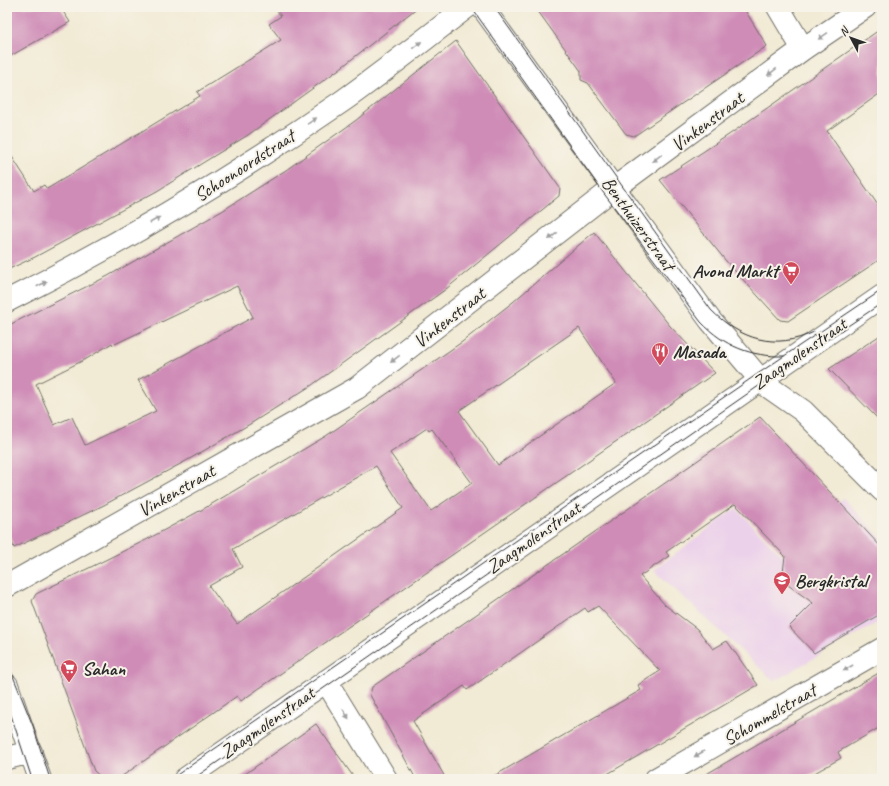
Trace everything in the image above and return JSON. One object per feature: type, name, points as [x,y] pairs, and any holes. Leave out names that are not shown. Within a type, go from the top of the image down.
[{"type":"street","name":"Schoonoordstraat","points":[[7,302],[73,268],[217,184],[345,99],[467,7]]},
{"type":"street","name":"Benthuizerstraat","points":[[482,7],[710,320],[760,380],[803,411],[882,490]]},
{"type":"street","points":[[778,7],[804,49]]},
{"type":"street","name":"Vinkenstraat","points":[[7,586],[357,388],[614,189],[804,49],[865,7]]},
{"type":"street","name":"Zaagmolenstraat","points":[[184,779],[882,296]]},
{"type":"street","name":"Schommelstraat","points":[[656,779],[882,649]]},
{"type":"street","points":[[326,681],[386,779]]},
{"type":"street","points":[[7,685],[11,707],[31,752],[40,779]]},
{"type":"street","points":[[7,758],[31,752]]},
{"type":"shaded area","name":"Bergkristal","points":[[843,498],[882,539],[882,620],[774,681],[654,570],[736,508],[782,556]]},
{"type":"building","points":[[7,7],[60,7],[70,22],[7,58]]},
{"type":"building","points":[[274,7],[418,7],[338,70],[248,135],[157,191],[35,257],[7,270],[7,149],[34,191],[44,185],[47,189],[200,96],[197,92],[281,40],[269,24],[281,16]]},
{"type":"building","points":[[535,7],[743,7],[767,46],[634,136],[626,134],[588,83],[581,80],[581,71]]},
{"type":"building","points":[[882,28],[882,92],[827,131],[882,211],[882,258],[788,321],[780,320],[726,261],[660,180],[730,134]]},
{"type":"building","points":[[456,41],[560,188],[559,196],[446,289],[312,385],[250,424],[186,461],[104,505],[14,548],[7,529],[7,326],[108,276],[222,211],[286,170],[355,121]],"holes":[[[237,286],[253,317],[138,380],[156,411],[85,445],[72,417],[54,425],[36,384],[88,358],[112,343],[113,345]]]},
{"type":"building","points":[[594,232],[670,326],[715,373],[241,701],[237,696],[118,779],[103,779],[94,771],[32,601],[36,594],[146,540],[205,508],[326,436],[462,342],[513,302]],"holes":[[[579,328],[616,383],[498,465],[459,411]],[[427,428],[429,431],[432,429],[472,483],[431,511],[390,453]],[[376,466],[403,508],[237,624],[209,586],[242,567],[233,549]]]},
{"type":"building","points":[[882,334],[882,423],[829,369]]},
{"type":"building","points":[[760,417],[882,548],[882,613],[814,653],[789,627],[813,603],[788,585],[783,573],[785,556],[735,504],[666,552],[669,556],[640,576],[665,605],[697,629],[713,649],[727,641],[758,685],[599,779],[489,779],[641,690],[638,685],[660,671],[598,606],[588,612],[585,608],[467,690],[464,686],[413,721],[446,779],[416,779],[370,695],[372,687]]},
{"type":"building","points":[[882,671],[882,726],[838,752],[841,758],[804,779],[698,779]]},
{"type":"building","points":[[316,724],[355,779],[238,779]]},
{"type":"tram line","points":[[471,7],[605,195],[701,322],[719,338],[729,344],[749,352],[772,356],[784,356]]},
{"type":"tram line","points":[[494,7],[711,310],[734,328],[746,335],[759,339],[786,341],[800,338],[814,332]]},
{"type":"tram line","points":[[171,779],[756,375],[882,290]]},
{"type":"tram line","points":[[193,779],[763,383],[882,303]]},
{"type":"tram line","points":[[7,661],[33,726],[50,779]]},
{"type":"tram line","points":[[7,703],[32,779]]},
{"type":"place","name":"Avond Markt","points":[[791,285]]},
{"type":"place","name":"Masada","points":[[660,366]]},
{"type":"place","name":"Bergkristal","points":[[782,595]]},
{"type":"place","name":"Sahan","points":[[69,683]]}]
